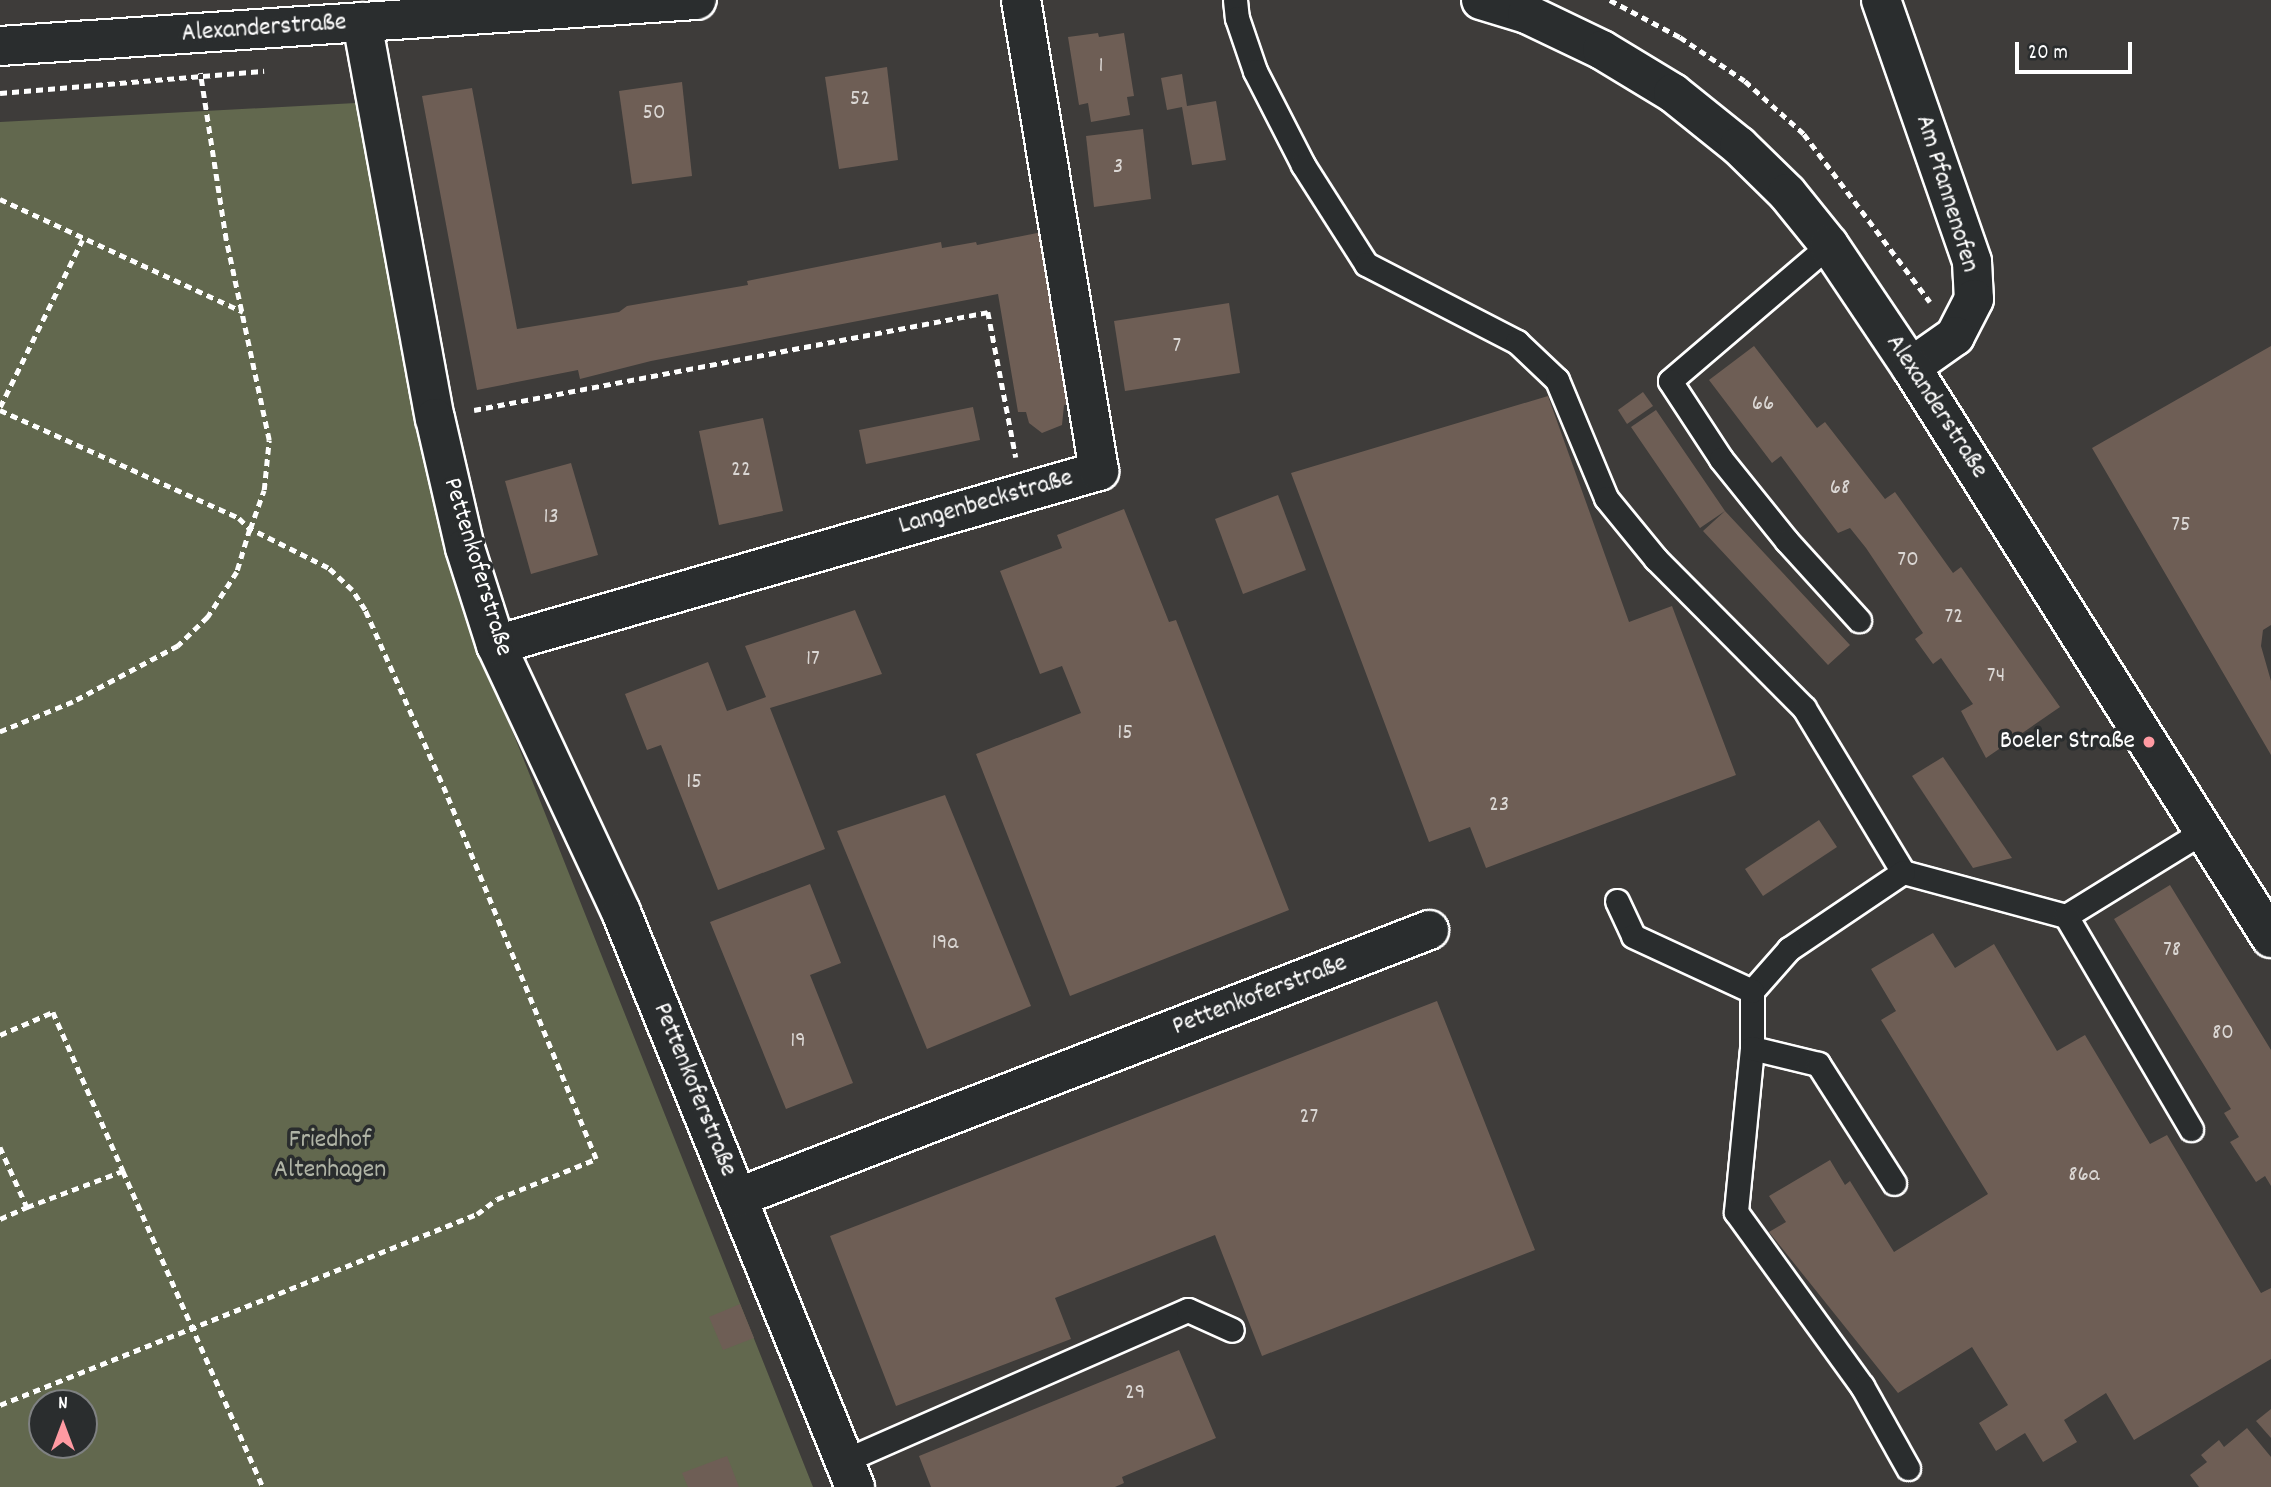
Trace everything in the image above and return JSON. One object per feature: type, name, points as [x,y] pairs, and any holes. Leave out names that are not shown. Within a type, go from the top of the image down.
[{"type":"street","name":"Alexanderstraße","points":[[0,46],[362,22],[493,7],[696,0]]},
{"type":"street","name":"Langenbeckstraße","points":[[496,645],[1099,471],[1021,0]]},
{"type":"street","name":"Alexanderstraße","points":[[1481,0],[1527,14],[1602,50],[1673,93],[1768,174],[1829,245],[1911,367],[2271,937]]},
{"type":"street","name":"Am Pfannenofen","points":[[1881,0],[1972,262],[1975,299],[1955,336],[1911,367]]},
{"type":"street","name":"Pettenkoferstraße","points":[[362,22],[435,418],[465,548],[496,645],[621,912],[850,1473]]},
{"type":"street","name":"Pettenkoferstraße","points":[[738,1197],[1429,930]]},
{"type":"lane","points":[[1235,0],[1237,18],[1255,71],[1303,165],[1366,264],[1517,342],[1557,380],[1606,498],[1656,559],[1804,708],[1903,872],[2066,916],[2191,1129]]},
{"type":"lane","points":[[1829,245],[1670,381],[1721,459],[1787,541],[1859,620]]},
{"type":"lane","points":[[2066,916],[2205,830]]},
{"type":"lane","points":[[1903,872],[1789,949],[1752,991],[1752,1048],[1736,1212],[1862,1386],[1908,1468]]},
{"type":"lane","points":[[1617,901],[1633,936],[1752,991]]},
{"type":"lane","points":[[1752,1048],[1818,1065],[1894,1183]]},
{"type":"lane","points":[[850,1473],[1188,1310],[1232,1330]]},
{"type":"path","points":[[0,732],[73,702],[178,646],[208,617],[237,572],[264,491],[269,440],[199,77],[209,32]]},
{"type":"path","points":[[0,93],[278,70]]},
{"type":"path","points":[[0,199],[82,240],[243,312]]},
{"type":"path","points":[[0,1405],[477,1214],[497,1199],[596,1159],[446,793],[365,610],[352,590],[328,568],[250,529],[239,518],[0,408],[82,240]]},
{"type":"path","points":[[435,418],[988,312],[1023,492]]},
{"type":"path","points":[[0,1035],[53,1012],[263,1487]]},
{"type":"path","points":[[0,1147],[27,1207]]},
{"type":"path","points":[[0,1219],[123,1171]]},
{"type":"green space","name":"Friedhof Altenhagen","points":[[356,103],[446,553],[498,695],[813,1487],[0,1487],[0,122]]},
{"type":"building","points":[[1098,33],[1099,37],[1124,33],[1134,96],[1127,97],[1130,115],[1091,122],[1088,103],[1079,105],[1068,37]]},
{"type":"building","points":[[887,67],[898,160],[839,169],[825,77]]},
{"type":"building","points":[[1182,74],[1187,106],[1216,101],[1226,160],[1192,165],[1182,107],[1167,110],[1161,78]]},
{"type":"building","points":[[682,82],[692,176],[632,184],[619,91]]},
{"type":"building","points":[[472,88],[517,329],[619,312],[627,306],[748,285],[747,281],[941,242],[942,248],[976,242],[977,245],[1042,232],[1070,404],[1064,405],[1062,425],[1042,433],[1029,423],[1026,412],[1018,412],[998,294],[651,361],[580,379],[578,370],[477,390],[422,96]]},
{"type":"building","points":[[1143,129],[1151,199],[1094,207],[1086,136]]},
{"type":"building","points":[[1229,303],[1240,373],[1125,391],[1114,321]]},
{"type":"building","points":[[1754,346],[1817,428],[1825,422],[1885,499],[1895,492],[1953,573],[1961,567],[2060,707],[1986,758],[1961,711],[1973,704],[1941,658],[1933,664],[1915,639],[1923,633],[1866,548],[1850,528],[1838,533],[1781,456],[1772,463],[1709,380]]},
{"type":"building","points":[[2271,346],[2271,625],[2263,630],[2261,646],[2271,681],[2271,755],[2092,448]]},
{"type":"building","points":[[1643,392],[1653,406],[1627,424],[1618,410]]},
{"type":"building","points":[[1548,396],[1629,622],[1672,606],[1736,775],[1486,868],[1470,827],[1429,842],[1291,473]]},
{"type":"building","points":[[973,407],[980,440],[866,464],[859,430]]},
{"type":"building","points":[[1656,410],[1725,511],[1700,528],[1631,427]]},
{"type":"building","points":[[763,418],[783,511],[719,525],[699,431]]},
{"type":"building","points":[[571,463],[598,555],[531,574],[505,481]]},
{"type":"building","points":[[1278,495],[1306,570],[1243,594],[1215,519]]},
{"type":"building","points":[[1124,509],[1169,622],[1176,620],[1289,910],[1070,996],[976,754],[1081,713],[1062,666],[1040,674],[1000,571],[1062,548],[1057,535]]},
{"type":"building","points":[[1725,511],[1850,645],[1828,665],[1703,531]]},
{"type":"building","points":[[855,610],[882,674],[770,708],[825,849],[718,890],[661,745],[647,750],[625,694],[708,662],[727,711],[766,697],[745,646]]},
{"type":"building","points":[[1943,757],[2012,858],[1973,868],[1912,776]]},
{"type":"building","points":[[945,795],[1031,1006],[927,1049],[837,831]]},
{"type":"building","points":[[1819,820],[1837,847],[1763,896],[1745,869]]},
{"type":"building","points":[[810,884],[841,963],[810,975],[853,1083],[786,1109],[710,922]]},
{"type":"building","points":[[2170,885],[2271,1050],[2271,1186],[2265,1176],[2256,1182],[2230,1142],[2239,1137],[2224,1113],[2231,1109],[2114,919]]},
{"type":"building","points":[[1933,933],[1955,968],[1994,944],[2057,1051],[2085,1035],[2150,1144],[2167,1135],[2261,1293],[2271,1288],[2271,1359],[2134,1440],[2106,1393],[2064,1420],[2077,1442],[2043,1462],[2025,1433],[1996,1451],[1979,1423],[2008,1405],[1972,1347],[1898,1393],[1769,1232],[1786,1222],[1769,1196],[1830,1160],[1845,1185],[1850,1181],[1894,1252],[1988,1194],[1881,1020],[1896,1011],[1871,969]]},
{"type":"building","points":[[1437,1001],[1535,1250],[1262,1356],[1215,1235],[1055,1298],[1071,1339],[896,1406],[830,1236]]},
{"type":"building","points":[[740,1304],[754,1338],[723,1350],[709,1317]]},
{"type":"building","points":[[1179,1350],[1216,1438],[1122,1477],[1124,1483],[1115,1487],[931,1487],[919,1456]]},
{"type":"building","points":[[2271,1409],[2271,1438],[2256,1421]]},
{"type":"building","points":[[2247,1428],[2271,1457],[2271,1487],[2199,1487],[2190,1475],[2207,1462],[2201,1455],[2219,1440],[2224,1447]]},
{"type":"building","points":[[727,1456],[739,1487],[688,1487],[682,1473]]},
{"type":"place","name":"Boeler Straße","points":[[2149,742]]}]
